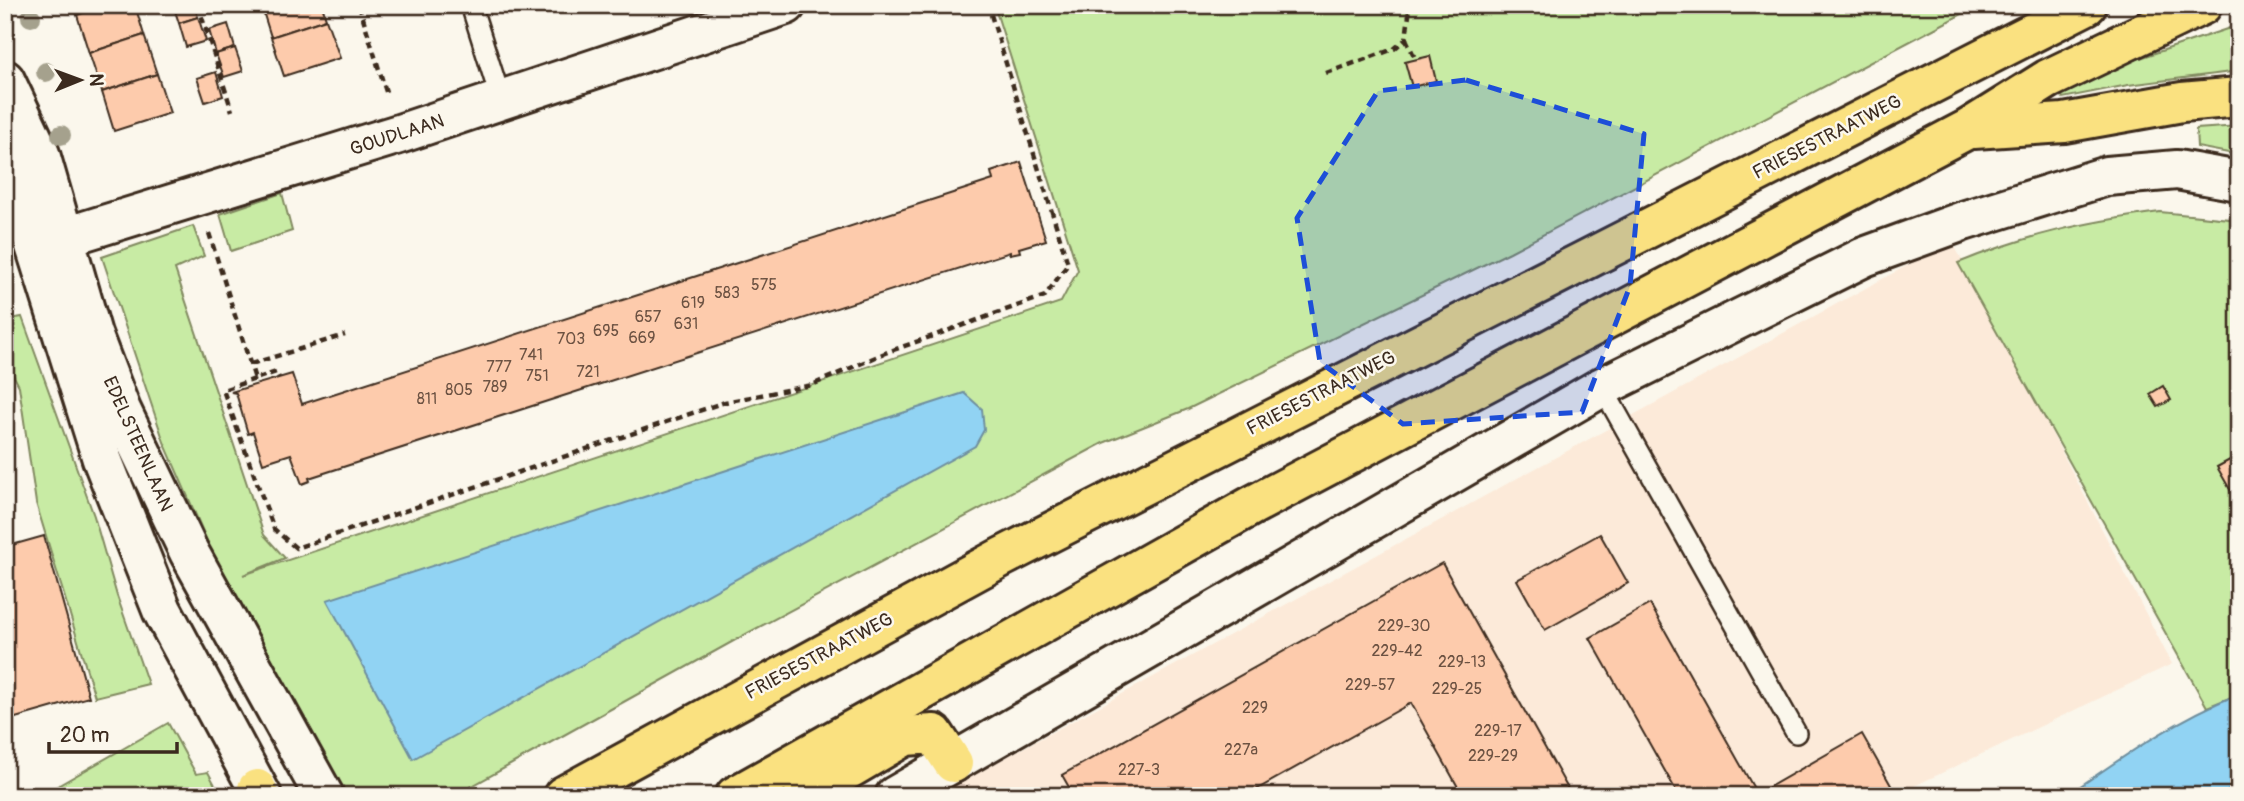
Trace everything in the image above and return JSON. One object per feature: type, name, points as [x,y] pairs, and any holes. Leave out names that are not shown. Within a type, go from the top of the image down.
[{"type":"highway","name":"FRIESESTRAATWEG","points":[[563,796],[1002,557],[2087,5]]},
{"type":"highway","points":[[735,796],[1241,511],[1968,129],[2049,79],[2202,5]]},
{"type":"highway","points":[[1968,129],[2064,123],[2182,102],[2239,97]]},
{"type":"highway","points":[[803,796],[905,736],[934,734],[953,763]]},
{"type":"street","name":"GOUDLAAN","points":[[35,246],[399,134],[786,5]]},
{"type":"street","name":"EDELSTEENLAAN","points":[[5,80],[40,154],[35,246],[95,346],[151,478],[321,792]]},
{"type":"street","name":"EDELSTEENLAAN","points":[[5,105],[9,163],[102,459],[162,610],[260,793]]},
{"type":"street","points":[[895,796],[1602,387],[1864,257],[1975,217],[2107,176],[2177,170],[2239,181]]},
{"type":"lane","points":[[471,5],[501,100]]},
{"type":"lane","points":[[1602,387],[1796,733]]},
{"type":"path","points":[[198,5],[232,111]]},
{"type":"path","points":[[359,5],[399,134]]},
{"type":"path","points":[[279,378],[276,372],[223,390],[274,529],[296,548],[724,402],[812,385],[885,353],[1045,296],[1068,264],[988,5]]},
{"type":"path","points":[[1406,5],[1409,15],[1406,38],[1416,60]]},
{"type":"path","points":[[1326,73],[1394,49],[1406,38]]},
{"type":"path","points":[[205,219],[255,379]]},
{"type":"path","points":[[251,364],[345,335]]},
{"type":"highlighted area","points":[[1466,80],[1644,134],[1630,286],[1582,412],[1403,424],[1320,362],[1297,218],[1378,91]]},
{"type":"shaded area","points":[[1952,241],[2172,664],[1893,796],[935,796]]},
{"type":"green space","points":[[994,5],[1979,5],[1510,252],[1188,409],[1103,443],[748,633],[454,796],[349,796],[337,786],[220,583],[208,543],[164,442],[102,257],[193,226],[204,256],[175,269],[264,535],[285,558],[243,575],[1061,302],[1078,270]]},
{"type":"green space","points":[[2239,25],[2239,71],[2128,85],[2063,98],[2056,86]]},
{"type":"green space","points":[[2239,126],[2239,155],[2197,147],[2196,129]]},
{"type":"green space","points":[[282,193],[292,231],[231,251],[220,214]]},
{"type":"green space","points":[[2160,212],[2239,220],[2239,694],[2207,707],[1958,263],[2058,230]]},
{"type":"green space","points":[[22,317],[94,516],[117,596],[148,684],[95,697],[36,503],[19,386],[5,359],[5,320]]},
{"type":"green space","points":[[168,723],[196,774],[208,772],[221,796],[40,796]]},
{"type":"water","points":[[964,393],[982,409],[984,430],[975,446],[413,759],[327,600]]},
{"type":"water","points":[[2239,694],[2239,796],[2066,796],[2171,727]]},
{"type":"building","points":[[74,5],[106,5],[77,15]]},
{"type":"building","points":[[106,5],[135,5],[144,35],[89,53],[77,15]]},
{"type":"building","points":[[173,5],[194,5],[198,17],[179,23]]},
{"type":"building","points":[[261,5],[322,5],[326,19],[271,37]]},
{"type":"building","points":[[500,5],[527,5],[502,13]]},
{"type":"building","points":[[198,17],[206,41],[186,47],[179,23]]},
{"type":"building","points":[[326,19],[340,58],[284,76],[271,37]]},
{"type":"building","points":[[228,24],[235,48],[216,54],[209,30]]},
{"type":"building","points":[[144,35],[157,74],[102,92],[89,53]]},
{"type":"building","points":[[235,48],[243,71],[224,77],[216,54]]},
{"type":"building","points":[[1430,56],[1436,81],[1412,87],[1405,62]]},
{"type":"building","points":[[216,72],[223,96],[205,102],[197,78]]},
{"type":"building","points":[[157,74],[170,113],[114,131],[102,92]]},
{"type":"building","points":[[1021,162],[1046,240],[1019,248],[1020,252],[1010,252],[309,478],[310,481],[302,484],[291,454],[263,463],[253,432],[248,434],[236,393],[231,392],[292,374],[302,404],[993,180],[991,172]]},
{"type":"building","points":[[2163,386],[2171,400],[2158,407],[2150,394]]},
{"type":"building","points":[[2239,455],[2239,505],[2217,467]]},
{"type":"building","points":[[1600,534],[1628,583],[1545,630],[1517,580]]},
{"type":"building","points":[[44,536],[89,697],[5,721],[5,547]]},
{"type":"building","points":[[1442,563],[1572,796],[1463,796],[1411,703],[1245,796],[1074,796],[1062,775]]},
{"type":"building","points":[[1650,604],[1757,794],[1862,734],[1897,796],[1679,796],[1590,638]]}]
